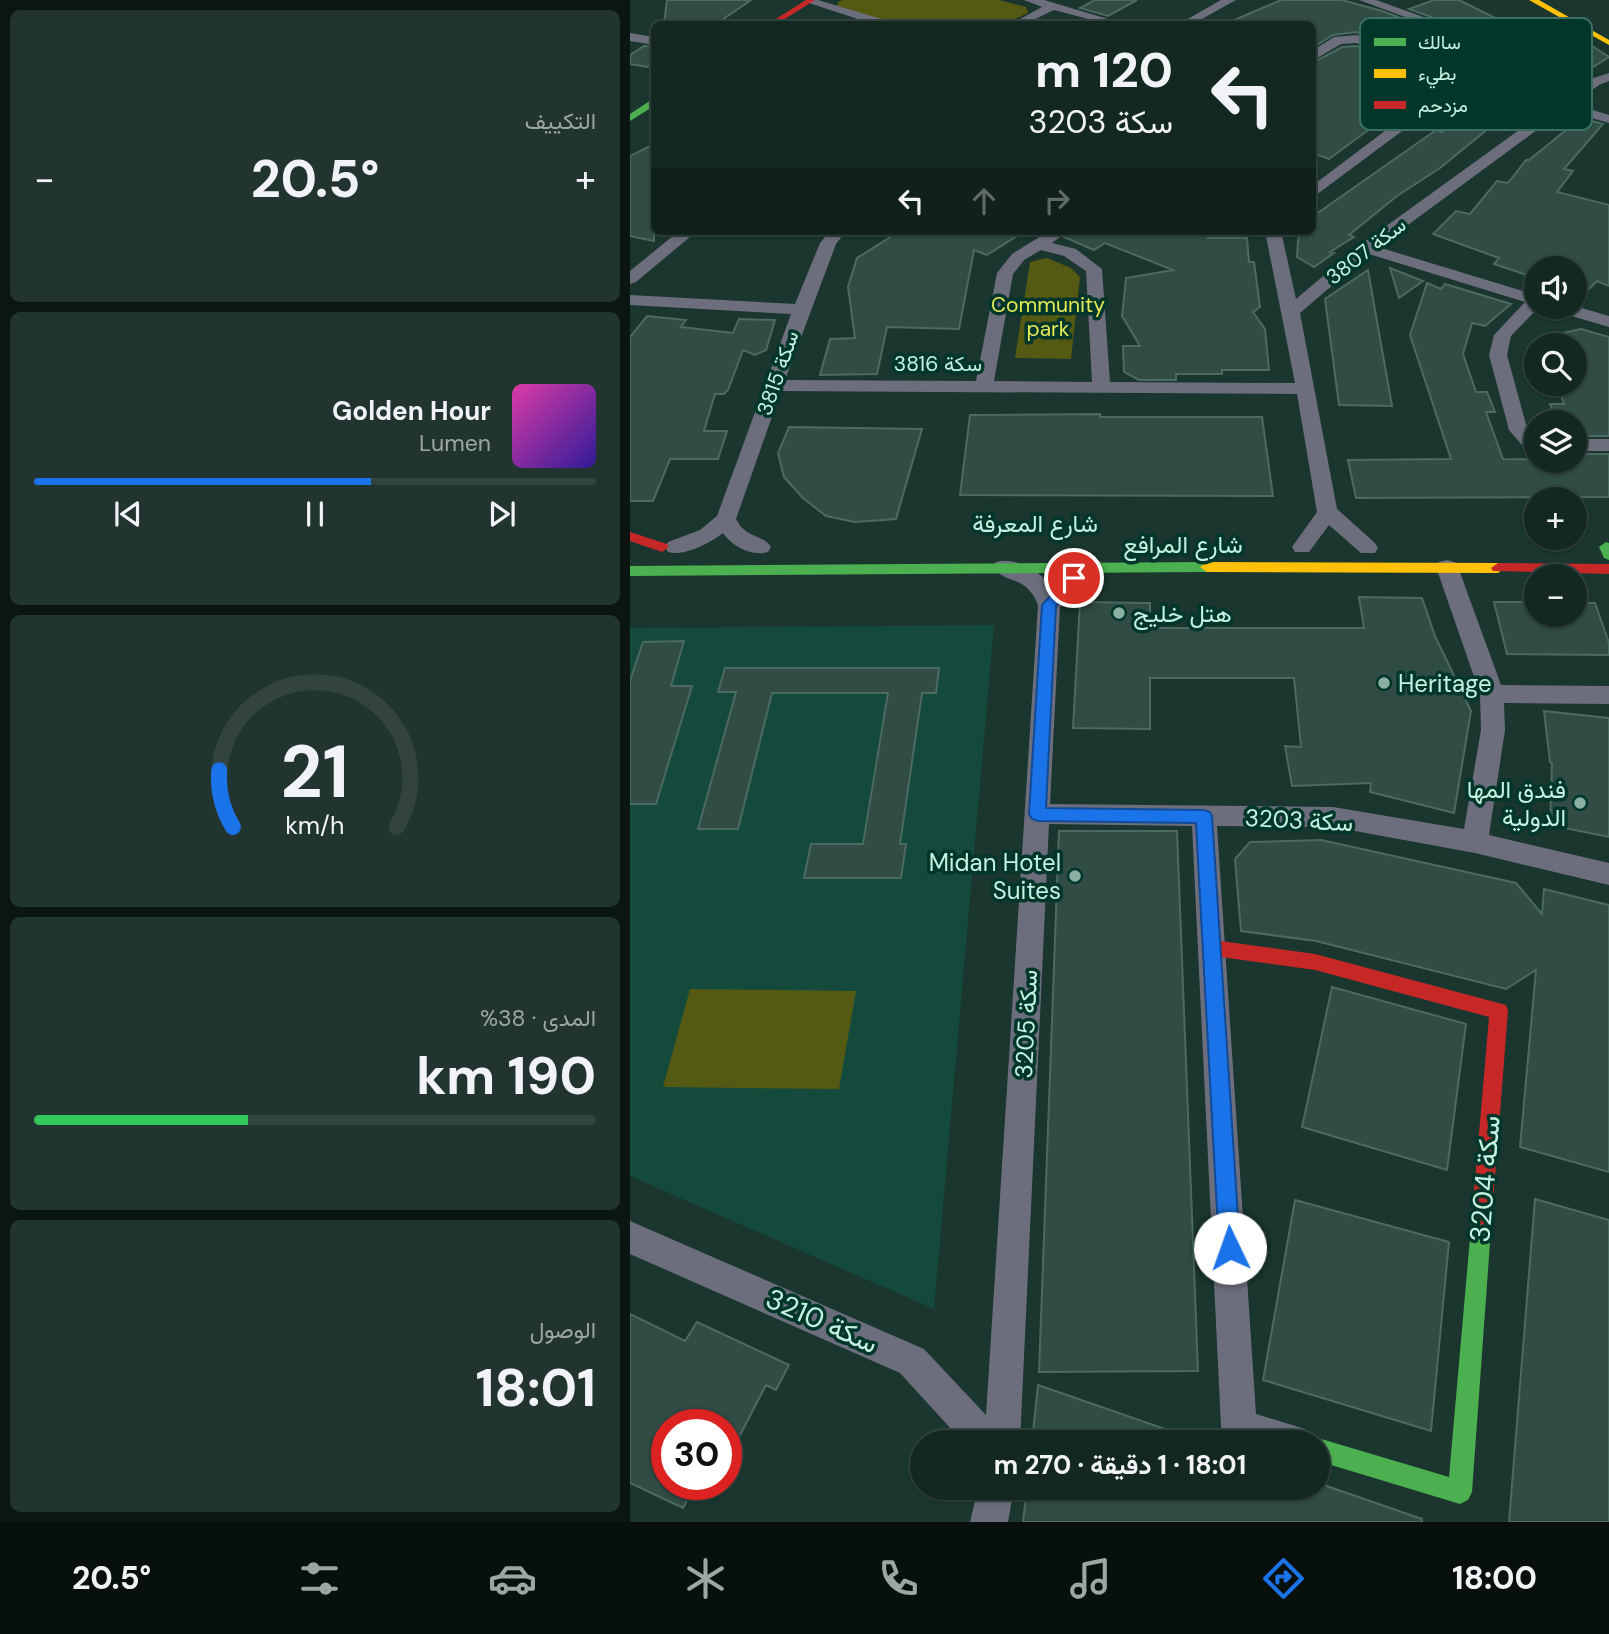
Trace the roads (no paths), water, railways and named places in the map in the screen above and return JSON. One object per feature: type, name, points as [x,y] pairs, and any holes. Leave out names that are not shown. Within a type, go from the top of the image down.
[{"type":"main road","points":[[759,21],[792,0]]},
{"type":"main road","points":[[1533,0],[1565,18]]},
{"type":"main road","points":[[777,21],[810,1]]},
{"type":"main road","points":[[1592,33],[1609,43]]},
{"type":"main road","points":[[630,102],[651,89]]},
{"type":"main road","points":[[630,118],[651,107]]},
{"type":"main road","points":[[630,536],[668,547]]},
{"type":"main road","points":[[630,547],[769,547]]},
{"type":"main road","points":[[1296,547],[1378,548]]},
{"type":"main road","name":"شارع المرافع","points":[[630,571],[1092,566],[1524,569]]},
{"type":"main road","name":"شارع المرافع","points":[[1587,569],[1609,569]]},
{"type":"main road","name":"سكة 3204","points":[[1213,948],[1315,962],[1499,1011],[1461,1492],[1330,1454]]},
{"type":"street","points":[[1030,0],[1107,21]]},
{"type":"street","points":[[1191,21],[1230,0]]},
{"type":"street","points":[[1366,0],[1419,18]]},
{"type":"street","points":[[810,1],[874,21]]},
{"type":"street","points":[[1023,21],[1051,7]]},
{"type":"street","points":[[630,37],[651,40]]},
{"type":"street","points":[[1316,54],[1338,40],[1347,38],[1360,42]]},
{"type":"street","points":[[1592,112],[1609,119]]},
{"type":"street","points":[[1316,191],[1396,130]]},
{"type":"street","name":"سكة 3807","points":[[1291,312],[1366,248],[1528,130]]},
{"type":"street","points":[[630,279],[684,235]]},
{"type":"street","name":"سكة 3815","points":[[726,519],[801,309],[828,243],[835,235]]},
{"type":"street","points":[[984,387],[1005,273],[1018,257],[1054,235]]},
{"type":"street","points":[[1274,235],[1291,312],[1327,512],[1378,548]]},
{"type":"street","points":[[1040,245],[1070,252],[1094,270],[1101,388]]},
{"type":"street","points":[[1366,248],[1524,297]]},
{"type":"street","points":[[633,304],[801,309]]},
{"type":"street","points":[[1524,313],[1503,335],[1498,355],[1518,430],[1524,436]]},
{"type":"street","points":[[1587,315],[1609,322]]},
{"type":"street","name":"سكة 3816","points":[[775,385],[1304,389]]},
{"type":"street","points":[[1587,445],[1609,445]]},
{"type":"street","points":[[1296,547],[1327,512]]},
{"type":"street","points":[[668,547],[707,535],[726,519],[732,534],[741,542],[769,547]]},
{"type":"street","points":[[1003,567],[1035,578],[1043,588],[1049,605],[1074,578],[1092,566]]},
{"type":"street","points":[[1447,567],[1492,694],[1493,730],[1475,842]]},
{"type":"street","name":"سكة 3205","points":[[1003,1430],[1049,605]]},
{"type":"street","points":[[1492,694],[1609,695]]},
{"type":"street","name":"سكة 3203","points":[[1038,814],[1333,817],[1475,842],[1609,874]]},
{"type":"street","points":[[1204,816],[1239,1426],[1252,1430]]},
{"type":"street","name":"سكة 3210","points":[[630,1237],[912,1361],[976,1430]]},
{"type":"street","points":[[989,1522],[994,1500]]},
{"type":"place","name":"هتل خلیج","points":[[1119,613]]},
{"type":"place","name":"Heritage","points":[[1384,683]]},
{"type":"place","name":"فندق المها الدولية","points":[[1580,803]]},
{"type":"place","name":"Midan Hotel Suites","points":[[1075,876]]},
{"type":"park label","name":"Community park","points":[[1048,317]]}]
